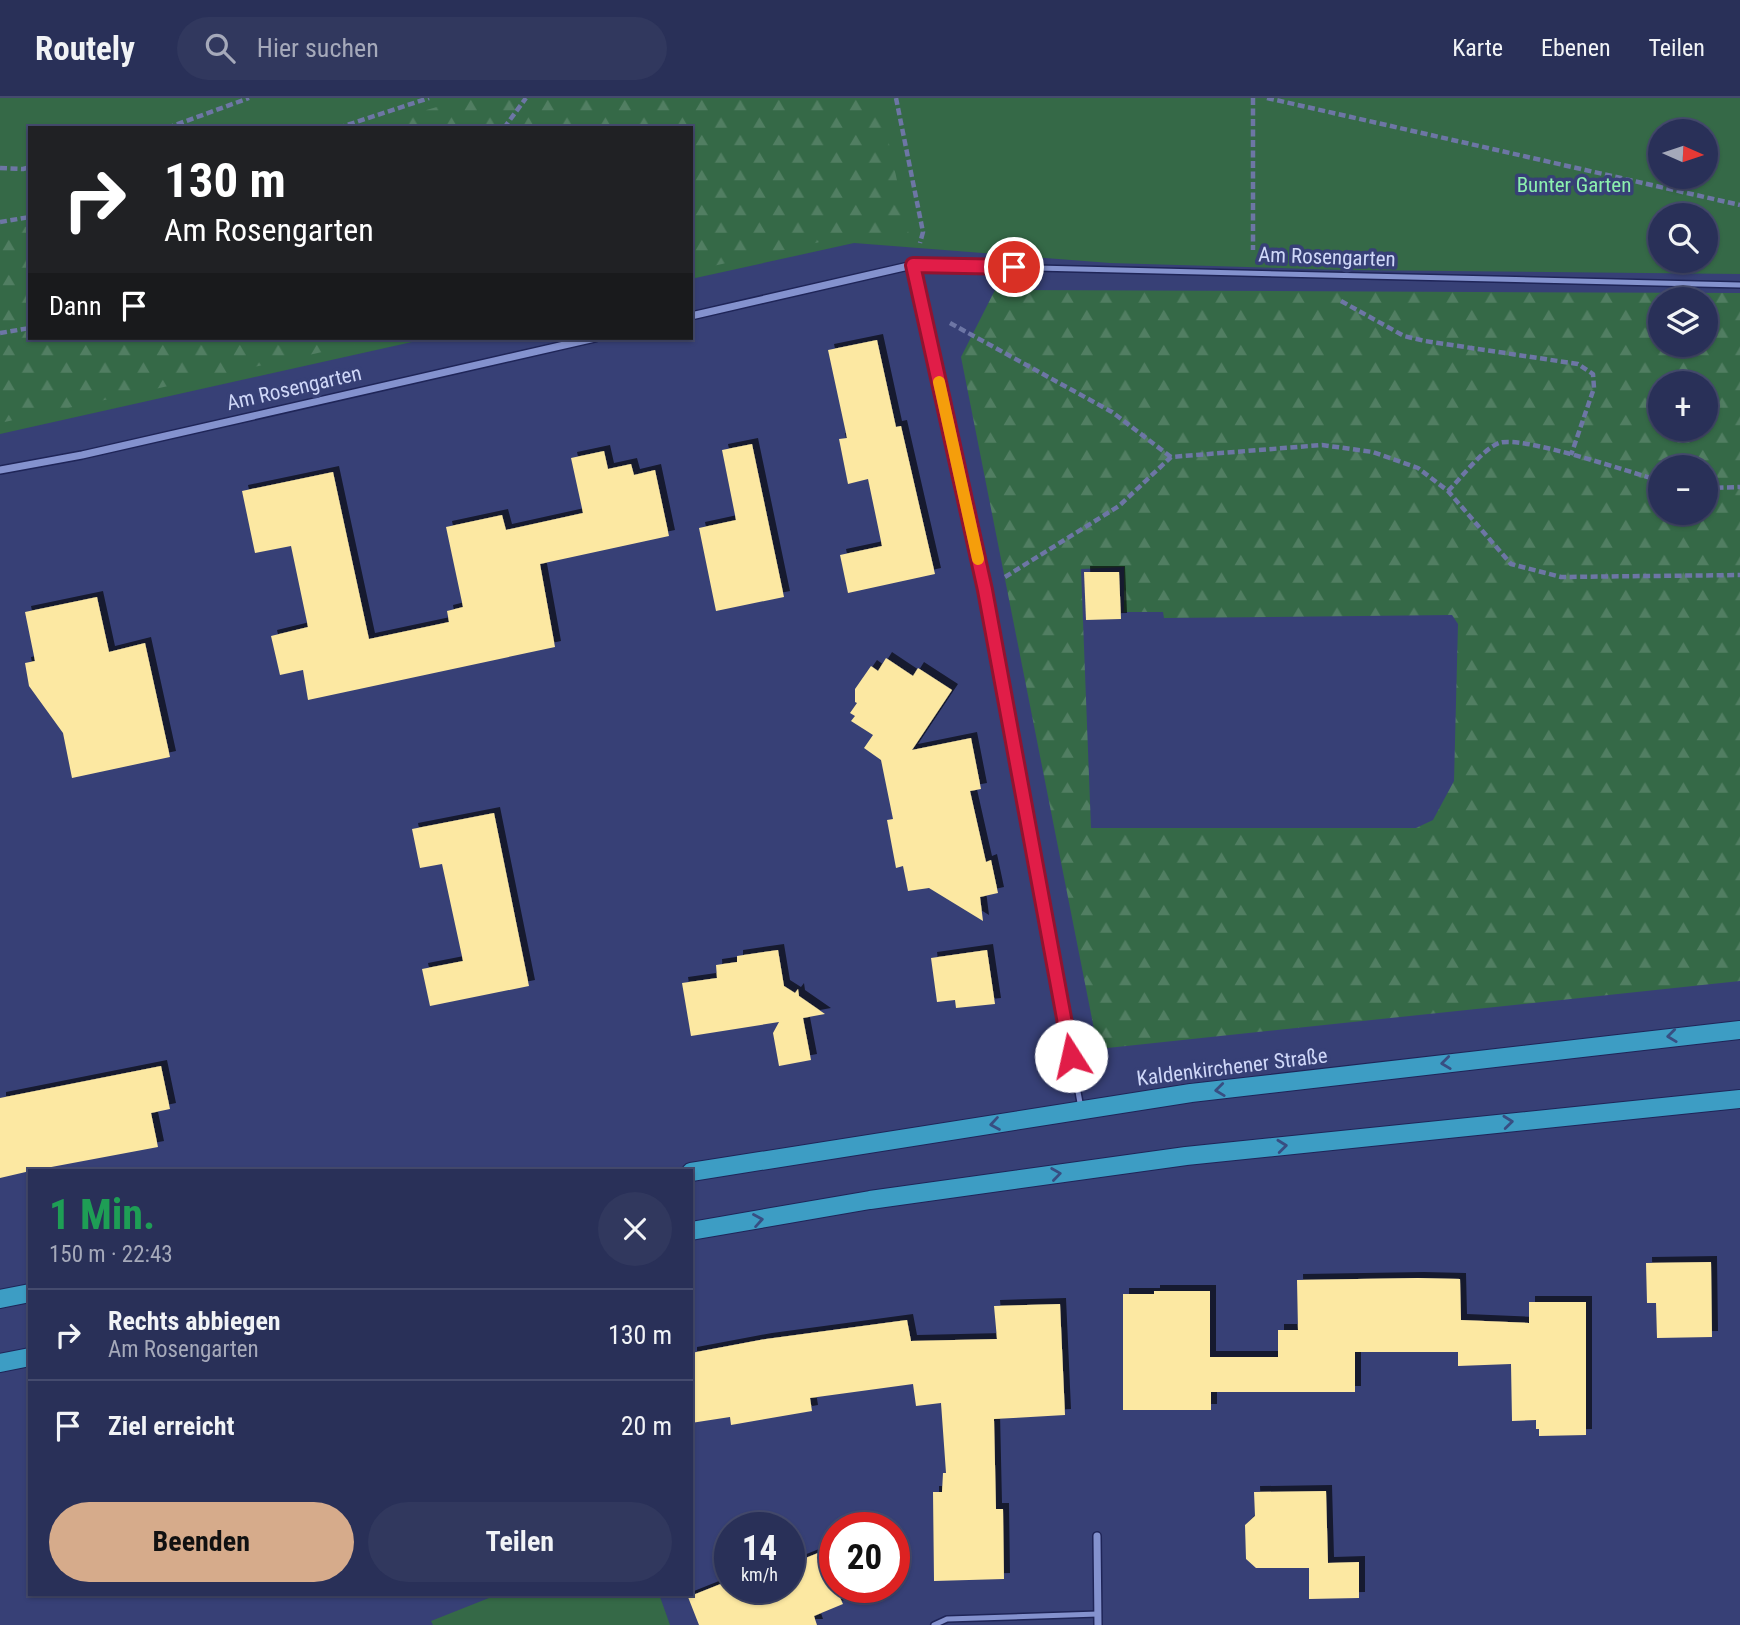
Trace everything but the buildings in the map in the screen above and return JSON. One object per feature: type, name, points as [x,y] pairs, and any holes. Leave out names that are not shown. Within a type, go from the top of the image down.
[{"type":"main road","name":"Kaldenkirchener Straße","points":[[693,1172],[1191,1093],[1740,1030]]},
{"type":"main road","points":[[693,1231],[884,1198],[1186,1156],[1740,1098]]},
{"type":"main road","points":[[0,1299],[28,1293]]},
{"type":"main road","points":[[0,1363],[28,1357]]},
{"type":"street","name":"Am Rosengarten","points":[[693,316],[913,265]]},
{"type":"street","name":"Am Rosengarten","points":[[0,470],[82,455],[586,340]]},
{"type":"street","points":[[1097,1536],[1098,1625]]},
{"type":"lane","name":"Am Rosengarten","points":[[913,265],[1740,285]]},
{"type":"lane","points":[[913,265],[985,590],[1081,1111]]},
{"type":"lane","points":[[934,1625],[947,1619],[1098,1614]]},
{"type":"path","points":[[172,126],[249,98]]},
{"type":"path","points":[[344,126],[418,99],[429,98]]},
{"type":"path","points":[[505,126],[526,98]]},
{"type":"path","points":[[896,98],[923,232],[913,265]]},
{"type":"path","points":[[1253,98],[1253,272]]},
{"type":"path","points":[[1267,98],[1740,205]]},
{"type":"path","points":[[0,168],[28,168]]},
{"type":"path","points":[[0,222],[28,218]]},
{"type":"path","points":[[1308,274],[1331,295],[1404,336],[1578,364],[1593,374],[1594,388],[1571,454]]},
{"type":"path","points":[[944,319],[1112,412],[1171,457]]},
{"type":"path","points":[[0,333],[28,328]]},
{"type":"path","points":[[1448,491],[1485,453],[1498,443],[1512,441],[1571,454],[1648,477]]},
{"type":"path","points":[[985,590],[1119,506],[1171,457],[1322,445],[1373,452],[1418,468],[1448,491],[1511,564],[1561,577],[1740,575]]},
{"type":"path","points":[[1718,488],[1740,487]]},
{"type":"green space","name":"Bunter Garten","points":[[0,98],[1740,98],[1740,274],[1344,270],[1110,263],[854,243],[693,279],[693,126],[28,126],[28,340],[421,340],[0,434]]},
{"type":"green space","points":[[468,98],[879,98],[910,240],[851,235],[693,271],[693,126],[382,126]]},
{"type":"green space","points":[[28,226],[28,340],[377,340],[0,423],[0,231]]},
{"type":"green space","points":[[995,290],[1648,293],[1648,357],[1718,357],[1718,293],[1740,293],[1740,981],[1098,1049],[961,357]],"holes":[[[1124,567],[1124,612],[1163,612],[1164,618],[1452,615],[1458,624],[1454,781],[1433,820],[1416,828],[1091,828],[1081,569]]]},
{"type":"green space","points":[[494,1596],[660,1596],[670,1625],[433,1625],[431,1621]]},
{"type":"slow traffic","points":[[939,382],[978,559]]},
{"type":"route","points":[[1014,267],[913,265],[985,590],[1071,1056]]}]
